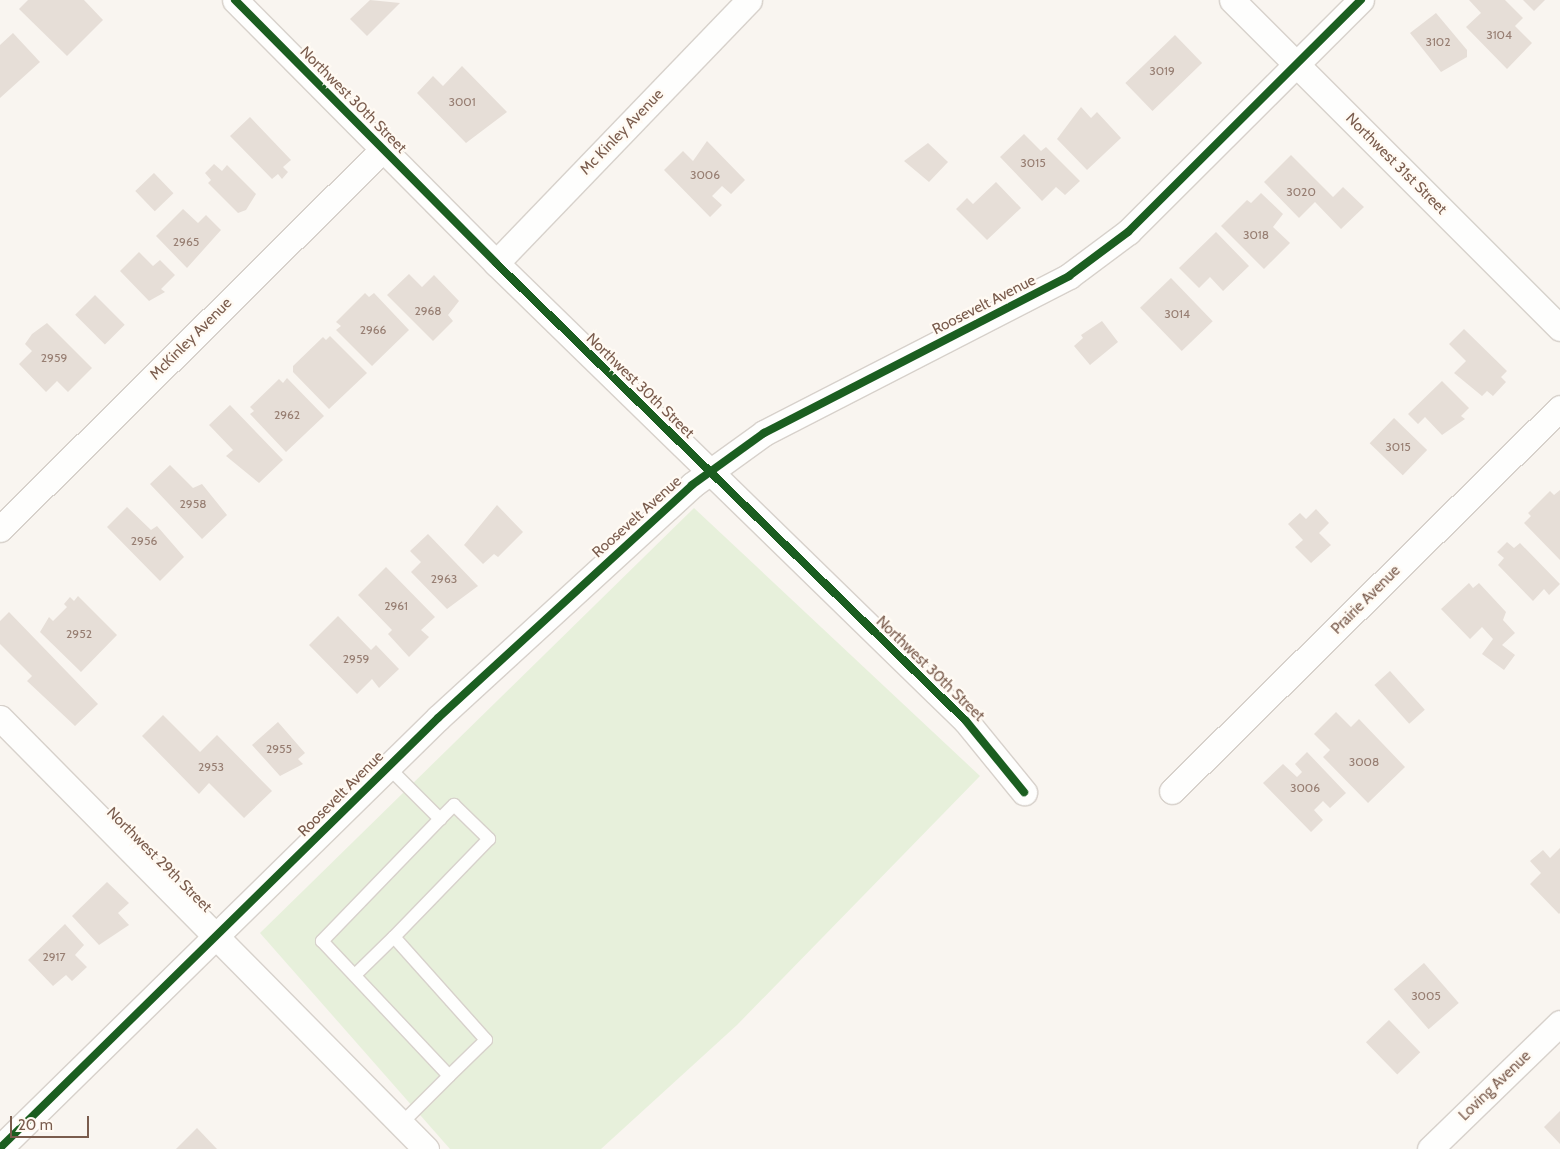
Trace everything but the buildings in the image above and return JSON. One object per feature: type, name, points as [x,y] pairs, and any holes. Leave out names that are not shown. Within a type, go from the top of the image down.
[{"type":"street","name":"Northwest 30th Street","points":[[235,0],[496,263],[709,473],[966,721],[1024,792]]},
{"type":"street","name":"Mc Kinley Avenue","points":[[496,263],[749,0]]},
{"type":"street","name":"Northwest 31st Street","points":[[1232,0],[1560,328]]},
{"type":"street","name":"Roosevelt Avenue","points":[[0,1148],[388,767],[709,473],[764,433],[1069,276],[1128,232],[1361,0]]},
{"type":"street","name":"McKinley Avenue","points":[[0,529],[383,149]]},
{"type":"street","name":"Prairie Avenue","points":[[1172,791],[1560,408]]},
{"type":"street","name":"Northwest 29th Street","points":[[0,718],[426,1149]]},
{"type":"street","name":"Loving Avenue","points":[[1430,1149],[1560,1023]]},
{"type":"lane","points":[[388,767],[440,819]]},
{"type":"lane","points":[[355,975],[489,839],[454,805],[322,941],[448,1076]]},
{"type":"lane","points":[[394,937],[486,1040],[401,1124]]},
{"type":"green space","points":[[694,508],[980,776],[737,1025],[601,1149],[450,1149],[260,933]]},
{"type":"cycle path","points":[[235,0],[496,263],[966,721],[1024,792]]},
{"type":"cycle path","points":[[0,1148],[438,718],[692,485],[764,433],[1069,276],[1128,232],[1361,0]]}]
